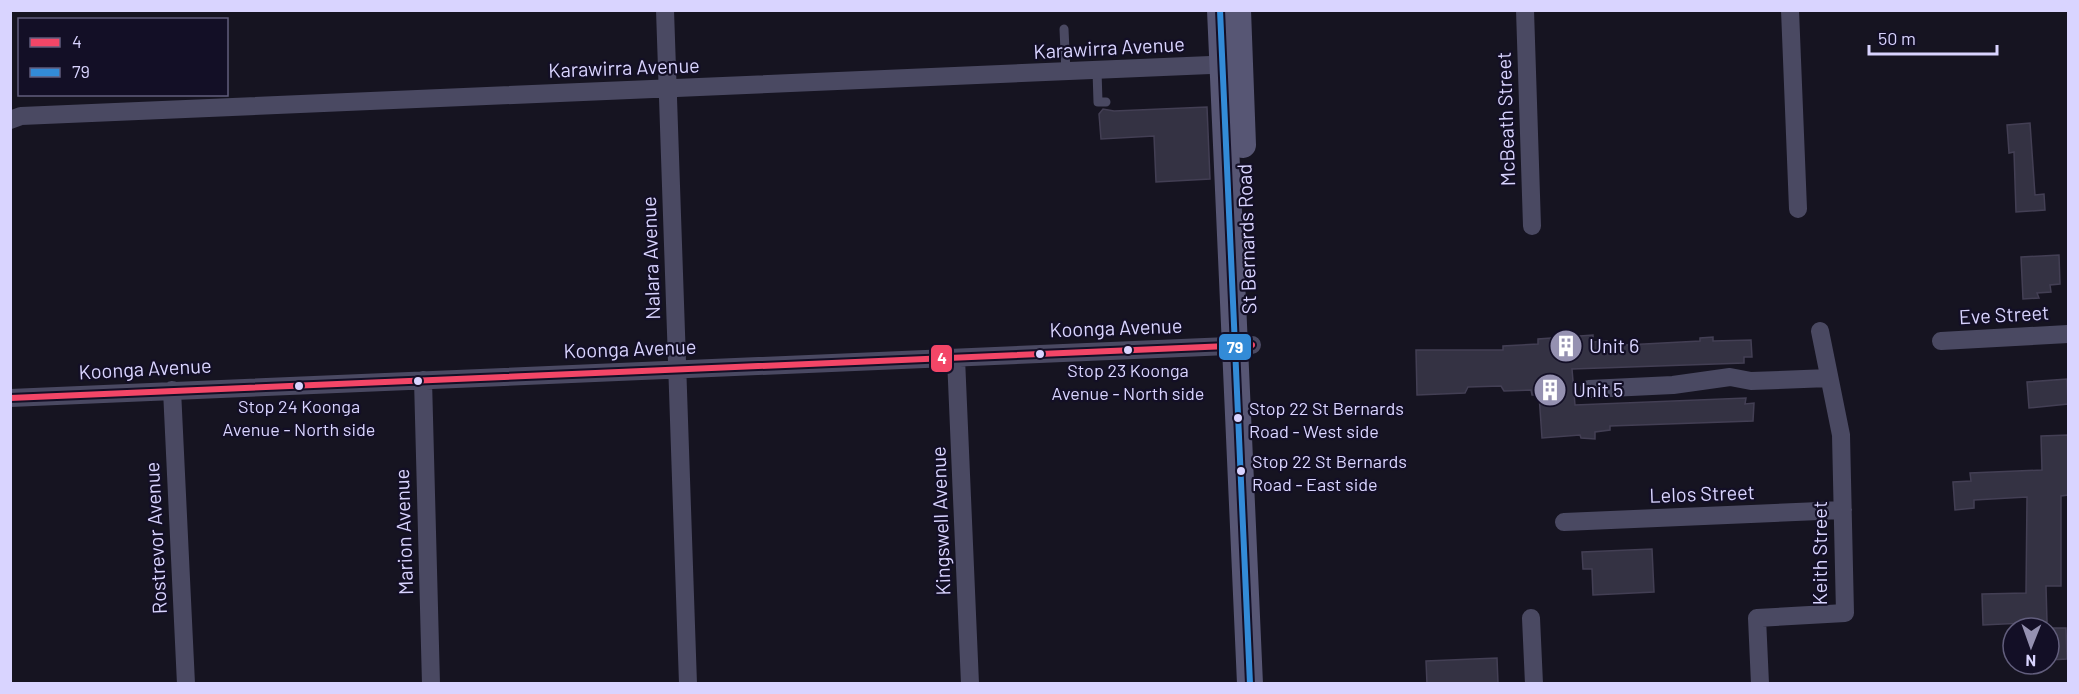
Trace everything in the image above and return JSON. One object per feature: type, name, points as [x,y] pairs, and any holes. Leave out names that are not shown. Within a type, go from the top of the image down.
[{"type":"main road","name":"St Bernards Road","points":[[1220,10],[1231,64],[1244,345],[1267,684]]},
{"type":"main road","name":"St Bernards Road","points":[[1231,64],[1238,10]]},
{"type":"main road","name":"St Bernards Road","points":[[1244,345],[1250,684]]},
{"type":"street","name":"Nalara Avenue","points":[[665,10],[688,684]]},
{"type":"street","name":"McBeath Street","points":[[1525,10],[1532,226]]},
{"type":"street","points":[[1790,10],[1798,209]]},
{"type":"street","name":"Karawirra Avenue","points":[[10,120],[21,116],[1097,72],[1231,64]]},
{"type":"street","name":"Keith Street","points":[[1760,684],[1757,618],[1845,613],[1841,435],[1820,331]]},
{"type":"street","name":"Eve Street","points":[[1941,341],[2068,334]]},
{"type":"street","name":"Koonga Avenue","points":[[10,398],[1244,345]]},
{"type":"street","name":"Kingswell Avenue","points":[[956,358],[970,684]]},
{"type":"street","points":[[1589,388],[1673,385],[1730,377],[1751,381],[1829,378]]},
{"type":"street","name":"Marion Avenue","points":[[423,380],[431,684]]},
{"type":"street","name":"Rostrevor Avenue","points":[[172,390],[186,684]]},
{"type":"street","name":"Lelos Street","points":[[1563,522],[1843,510]]},
{"type":"street","points":[[1530,618],[1533,684]]},
{"type":"lane","points":[[1064,29],[1066,73]]},
{"type":"lane","points":[[1097,72],[1098,102],[1106,102]]},
{"type":"building","points":[[1207,107],[1210,179],[1156,182],[1154,136],[1101,139],[1099,114],[1103,109],[1114,111]]},
{"type":"building","points":[[2030,123],[2035,195],[2044,194],[2045,210],[2016,212],[2014,152],[2009,153],[2007,125]]},
{"type":"building","points":[[2059,255],[2060,284],[2050,285],[2051,292],[2037,293],[2039,298],[2023,299],[2021,257]]},
{"type":"building","points":[[1593,335],[1593,342],[1607,341],[1607,346],[1700,341],[1700,338],[1713,337],[1713,341],[1751,340],[1752,357],[1744,357],[1744,363],[1572,369],[1575,405],[1746,398],[1745,404],[1754,403],[1753,421],[1610,426],[1610,430],[1595,432],[1595,439],[1581,438],[1580,435],[1542,438],[1539,395],[1532,395],[1531,390],[1504,391],[1501,386],[1468,387],[1465,393],[1417,395],[1416,350],[1503,350],[1503,346],[1538,344],[1538,339]]},
{"type":"building","points":[[2067,379],[2068,404],[2029,408],[2027,382]]},
{"type":"building","points":[[2068,435],[2068,495],[2061,496],[2061,586],[2046,586],[2047,616],[2001,616],[2001,624],[1983,625],[1982,594],[2026,593],[2027,497],[1974,500],[1974,508],[1955,510],[1953,482],[1971,481],[1970,473],[2042,470],[2041,436]]},
{"type":"building","points":[[1652,549],[1654,592],[1593,595],[1592,569],[1583,569],[1582,552]]},
{"type":"building","points":[[2061,628],[2066,628],[2067,659],[2061,659]]},
{"type":"building","points":[[1497,658],[1498,683],[1427,684],[1426,661]]},
{"type":"transit line","name":"79","points":[[1220,10],[1250,684]]},
{"type":"transit line","name":"4","points":[[10,398],[1252,345]]},
{"type":"place","name":"Unit 6","points":[[1566,346]]},
{"type":"place","name":"Stop 23 Koonga Avenue - North side","points":[[1128,350]]},
{"type":"place","name":"Stop 24 Koonga Avenue - North side","points":[[299,386]]},
{"type":"place","name":"Unit 5","points":[[1550,390]]},
{"type":"place","name":"Stop 22 St Bernards Road - West side","points":[[1238,418]]},
{"type":"place","name":"Stop 22 St Bernards Road - East side","points":[[1241,471]]}]
